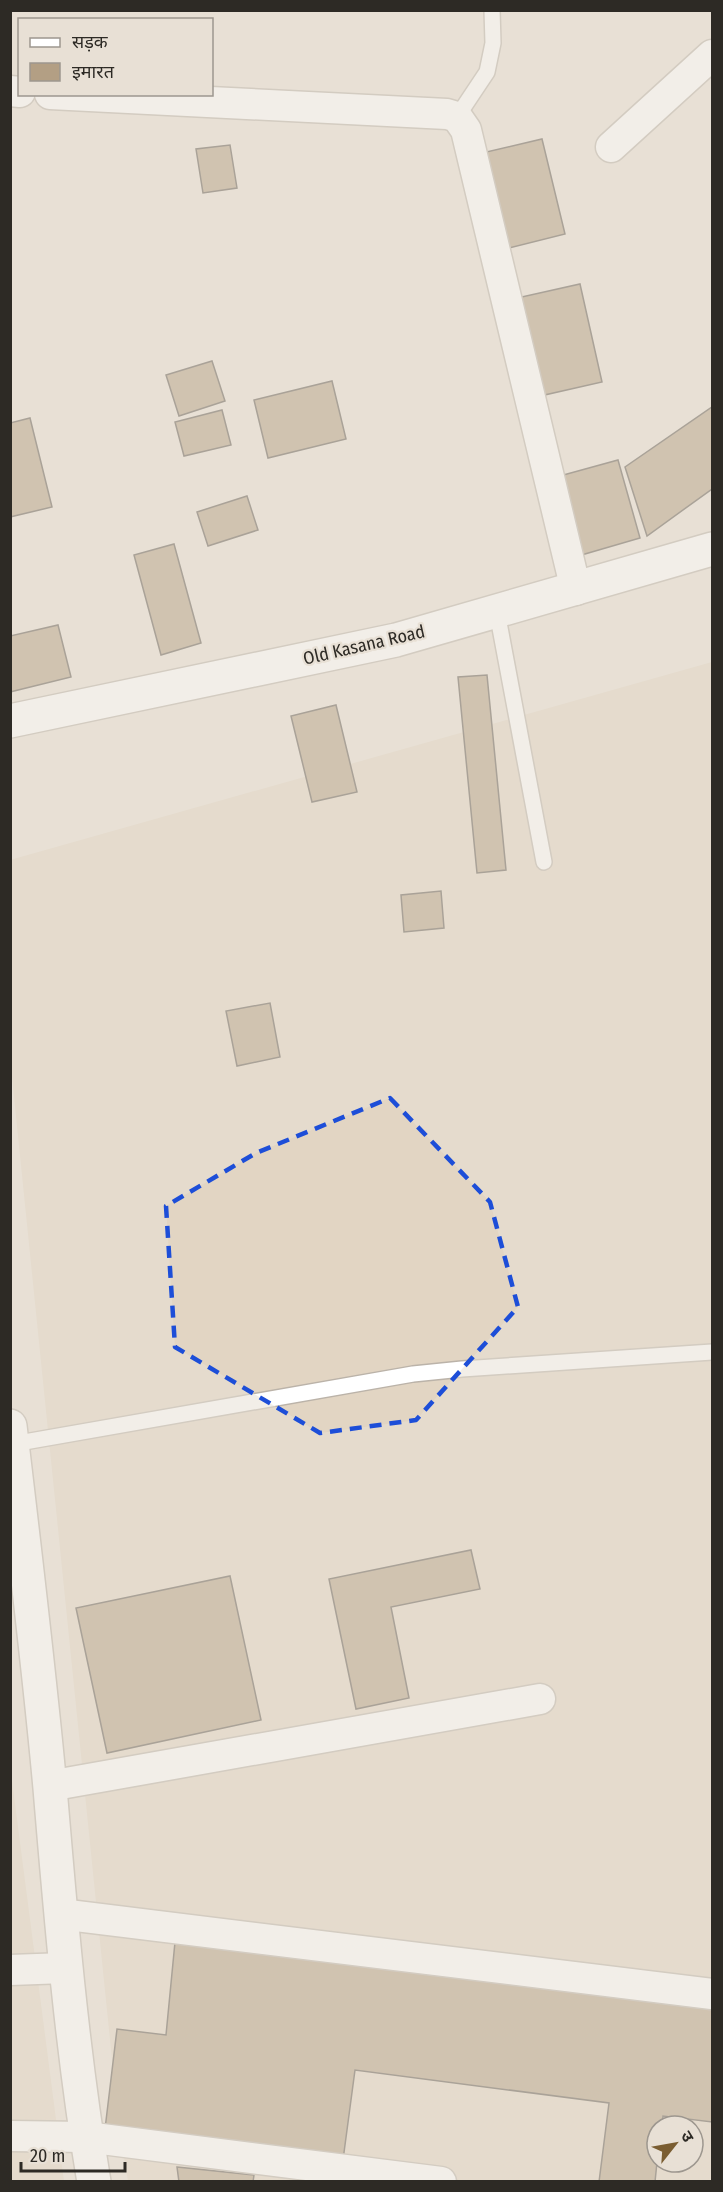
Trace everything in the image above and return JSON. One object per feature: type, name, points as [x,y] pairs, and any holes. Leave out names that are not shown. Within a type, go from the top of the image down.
[{"type":"street","points":[[611,147],[712,55]]},
{"type":"street","points":[[90,96],[447,114],[457,117],[466,130],[576,590]]},
{"type":"street","name":"Old Kasana Road","points":[[10,721],[396,640],[712,549]]},
{"type":"street","points":[[12,1435],[19,1586],[50,1786],[65,1968],[86,2137],[94,2181]]},
{"type":"street","points":[[50,1786],[540,1700]]},
{"type":"street","points":[[60,1914],[712,1994]]},
{"type":"street","points":[[10,1970],[65,1968]]},
{"type":"street","points":[[10,2136],[86,2137],[441,2181]]},
{"type":"lane","points":[[457,117],[487,72],[493,43],[492,10]]},
{"type":"lane","points":[[497,612],[544,862]]},
{"type":"lane","points":[[12,1435],[413,1374],[712,1352]]},
{"type":"highlighted area","points":[[390,1098],[490,1202],[518,1307],[416,1420],[320,1433],[175,1347],[166,1206],[256,1153]]},
{"type":"shaded area","points":[[712,662],[712,2181],[128,2181],[119,2128],[11,1067],[10,860]]},
{"type":"shaded area","points":[[11,1773],[64,2181],[11,2181]]},
{"type":"building","points":[[542,139],[565,234],[505,249],[482,153]]},
{"type":"building","points":[[230,145],[237,188],[203,193],[196,149]]},
{"type":"building","points":[[580,284],[602,382],[540,396],[517,298]]},
{"type":"building","points":[[212,361],[225,401],[179,416],[166,375]]},
{"type":"building","points":[[332,381],[346,439],[268,458],[254,400]]},
{"type":"building","points":[[712,407],[712,489],[647,536],[625,467]]},
{"type":"building","points":[[222,410],[231,445],[184,456],[175,422]]},
{"type":"building","points":[[30,418],[52,507],[10,517],[10,423]]},
{"type":"building","points":[[618,460],[640,538],[578,556],[556,477]]},
{"type":"building","points":[[247,496],[258,530],[208,546],[197,512]]},
{"type":"building","points":[[174,544],[201,643],[161,655],[134,555]]},
{"type":"building","points":[[58,625],[71,677],[10,692],[10,636]]},
{"type":"building","points":[[487,675],[506,870],[477,873],[458,677]]},
{"type":"building","points":[[336,705],[357,792],[312,802],[291,716]]},
{"type":"building","points":[[441,891],[444,928],[404,932],[401,895]]},
{"type":"building","points":[[270,1003],[280,1057],[237,1066],[226,1011]]},
{"type":"building","points":[[471,1550],[480,1589],[391,1607],[409,1698],[356,1709],[329,1579]]},
{"type":"building","points":[[230,1576],[261,1720],[107,1753],[76,1608]]},
{"type":"building","points":[[175,1942],[712,2007],[712,2122],[705,2121],[705,2114],[645,2114],[645,2174],[656,2174],[655,2182],[599,2182],[609,2103],[355,2070],[343,2160],[105,2129],[117,2029],[166,2035]]},
{"type":"building","points":[[177,2167],[254,2175],[253,2182],[179,2182]]}]
